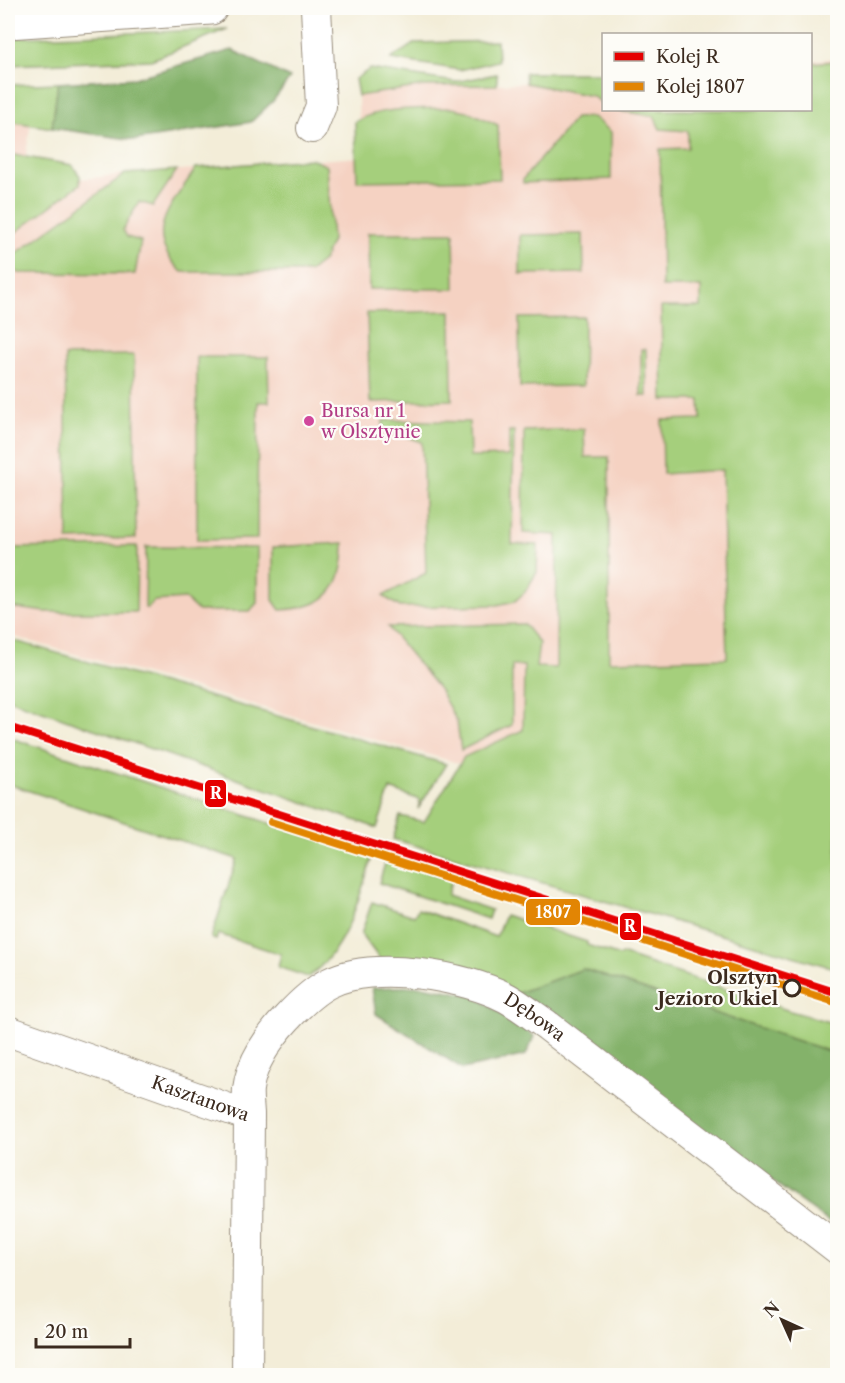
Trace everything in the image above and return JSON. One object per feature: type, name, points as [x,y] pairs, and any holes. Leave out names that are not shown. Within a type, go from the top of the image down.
[{"type":"main road","points":[[8,22],[211,8]]},
{"type":"street","points":[[312,128],[321,106],[316,8]]},
{"type":"street","name":"Dębowa","points":[[249,1116],[248,1088],[265,1046],[296,1008],[322,988],[345,977],[363,974],[409,973],[458,981],[506,998],[548,1026],[837,1249]]},
{"type":"street","name":"Kasztanowa","points":[[8,1031],[249,1116],[247,1376]]},
{"type":"shaded area","points":[[837,58],[837,933],[479,769],[8,635],[8,90],[36,89],[21,186],[125,174],[360,157],[358,96],[370,70],[455,82],[497,84],[525,83],[525,73],[602,73],[602,111],[812,111],[812,61]]},
{"type":"green space","points":[[227,29],[151,60],[8,65],[8,38]]},
{"type":"green space","points":[[497,41],[498,61],[460,70],[391,59],[415,43]]},
{"type":"green space","points":[[232,50],[290,78],[273,101],[251,122],[135,140],[52,128],[58,83],[135,78]]},
{"type":"green space","points":[[838,61],[837,969],[393,839],[400,816],[424,822],[464,757],[523,730],[524,666],[512,665],[512,725],[461,750],[457,722],[439,689],[388,627],[524,624],[539,643],[536,667],[556,668],[557,535],[523,533],[524,431],[584,429],[585,457],[609,457],[609,661],[727,658],[722,470],[663,474],[662,420],[701,419],[700,400],[663,400],[661,307],[701,307],[701,287],[662,287],[660,149],[688,148],[688,131],[660,129],[654,116],[618,111],[812,111],[812,63]]},
{"type":"green space","points":[[370,69],[455,82],[497,74],[497,85],[425,86],[358,96],[355,79]]},
{"type":"green space","points":[[525,73],[602,73],[602,103],[592,96],[526,83]]},
{"type":"green space","points":[[58,83],[52,128],[8,121],[8,85]]},
{"type":"green space","points":[[452,108],[467,111],[498,125],[500,179],[357,181],[355,122],[389,111]]},
{"type":"green space","points":[[593,117],[611,132],[611,179],[523,183],[523,179],[575,118]]},
{"type":"green space","points":[[8,154],[72,165],[80,176],[80,184],[8,238]]},
{"type":"green space","points":[[312,159],[327,166],[332,240],[323,261],[309,272],[182,272],[170,258],[163,245],[164,220],[196,168]]},
{"type":"green space","points":[[177,170],[153,206],[139,202],[123,230],[127,237],[141,241],[135,274],[19,273],[12,268],[13,256],[125,174]]},
{"type":"green space","points":[[368,233],[454,233],[455,289],[369,289]]},
{"type":"green space","points":[[583,234],[584,273],[520,274],[520,235]]},
{"type":"green space","points":[[451,311],[452,400],[370,402],[367,313]]},
{"type":"green space","points":[[584,317],[583,386],[520,387],[519,318]]},
{"type":"green space","points":[[641,349],[646,349],[647,396],[641,396]]},
{"type":"green space","points":[[134,355],[136,538],[68,540],[65,356]]},
{"type":"green space","points":[[197,357],[268,357],[269,402],[258,402],[257,539],[197,540]]},
{"type":"green space","points":[[383,420],[469,422],[470,457],[509,456],[509,431],[514,431],[512,544],[538,545],[537,572],[525,592],[515,601],[497,605],[400,607],[383,596],[426,573],[422,442],[383,428]]},
{"type":"green space","points":[[344,543],[340,573],[329,593],[309,605],[280,610],[273,600],[273,547]]},
{"type":"green space","points":[[137,546],[136,612],[46,612],[8,607],[8,548]]},
{"type":"green space","points":[[146,547],[257,548],[257,603],[250,611],[198,611],[185,599],[154,601],[148,608],[145,608]]},
{"type":"green space","points":[[8,639],[446,764],[418,809],[420,800],[390,789],[377,828],[8,699]]},
{"type":"green space","points":[[8,737],[372,857],[356,907],[342,938],[321,966],[308,977],[278,967],[281,954],[218,934],[216,940],[211,938],[237,859],[8,784]]},
{"type":"green space","points":[[387,857],[452,880],[447,895],[491,910],[488,919],[379,883]]},
{"type":"green space","points":[[372,902],[414,916],[418,909],[496,937],[505,915],[587,942],[587,945],[620,956],[621,954],[790,1011],[837,1024],[837,1054],[583,969],[515,994],[382,962],[361,934]]},
{"type":"green space","points":[[583,969],[837,1054],[837,1228],[515,994]]},
{"type":"green space","points":[[422,986],[475,996],[534,1036],[526,1055],[463,1069],[376,1014],[372,988]]},
{"type":"rail line","name":"R","points":[[8,727],[838,993]]},
{"type":"rail line","name":"1807","points":[[271,822],[835,1002]]},
{"type":"place","name":"Bursa nr 1 w Olsztynie","points":[[309,421]]},
{"type":"place","name":"Olsztyn Jezioro Ukiel","points":[[792,988]]}]
